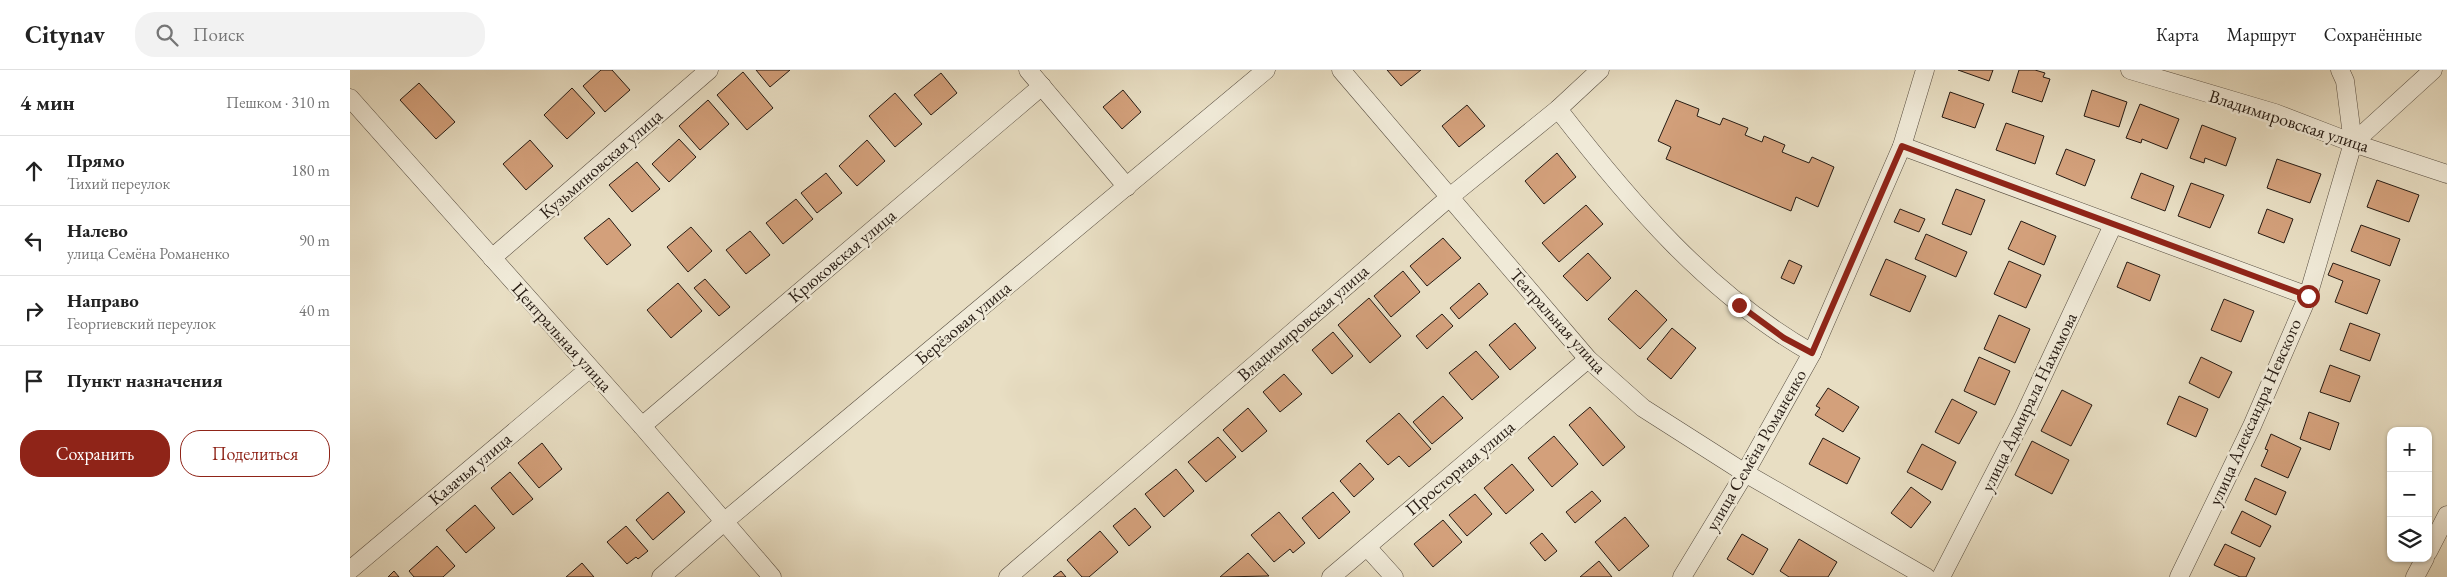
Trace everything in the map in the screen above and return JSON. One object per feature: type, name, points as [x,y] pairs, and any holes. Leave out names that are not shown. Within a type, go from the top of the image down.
[{"type":"street","name":"Кузьминовская улица","points":[[492,258],[709,70]]},
{"type":"street","points":[[1028,70],[1127,187]]},
{"type":"street","name":"Берёзовая улица","points":[[660,577],[1266,70]]},
{"type":"street","name":"Театральная улица","points":[[1341,70],[1451,196],[1588,359],[1643,408],[1744,473],[1926,577]]},
{"type":"street","name":"Владимировская улица","points":[[1008,577],[1451,196],[1558,109],[1600,70]]},
{"type":"street","name":"улица Семёна Романенко","points":[[1682,577],[1812,353],[1902,146],[1925,70]]},
{"type":"street","name":"Владимировская улица","points":[[2130,70],[2275,113],[2447,174]]},
{"type":"street","name":"улица Александра Невского","points":[[2179,577],[2252,426],[2308,296],[2353,142],[2346,81],[2340,70]]},
{"type":"street","points":[[2353,142],[2433,70]]},
{"type":"street","name":"Крюковская улица","points":[[642,426],[1042,86]]},
{"type":"street","name":"Центральная улица","points":[[350,98],[589,369],[642,426],[772,577]]},
{"type":"street","points":[[1558,109],[1611,178],[1668,239],[1739,305],[1784,338],[1812,353]]},
{"type":"street","points":[[1902,146],[2113,226],[2308,296]]},
{"type":"street","name":"улица Адмирала Нахимова","points":[[1941,577],[2024,416],[2113,226]]},
{"type":"street","name":"Просторная улица","points":[[1331,577],[1588,359]]},
{"type":"street","name":"Казачья улица","points":[[350,570],[589,369]]},
{"type":"street","points":[[2432,544],[2447,515]]},
{"type":"street","points":[[1367,546],[1394,577]]},
{"type":"street","points":[[2415,577],[2423,562]]},
{"type":"building","points":[[601,70],[612,70],[630,90],[605,112],[583,86]]},
{"type":"building","points":[[756,70],[790,70],[770,87]]},
{"type":"building","points":[[1387,70],[1421,70],[1401,86]]},
{"type":"building","points":[[1958,70],[1993,70],[1989,81]]},
{"type":"building","points":[[2019,70],[2035,70],[2045,73],[2043,77],[2050,79],[2042,102],[2012,92]]},
{"type":"building","points":[[743,72],[773,108],[747,130],[717,95]]},
{"type":"building","points":[[941,73],[957,93],[931,115],[914,95]]},
{"type":"building","points":[[419,83],[455,122],[436,139],[400,100]]},
{"type":"building","points":[[572,88],[595,113],[567,139],[544,115]]},
{"type":"building","points":[[1123,90],[1141,112],[1122,129],[1103,107]]},
{"type":"building","points":[[2092,90],[2127,102],[2119,127],[2084,116]]},
{"type":"building","points":[[1950,92],[1984,104],[1975,128],[1942,117]]},
{"type":"building","points":[[895,93],[922,124],[895,147],[869,116]]},
{"type":"building","points":[[708,100],[729,124],[700,150],[679,126]]},
{"type":"building","points":[[1676,100],[1699,109],[1697,116],[1720,125],[1723,118],[1748,128],[1745,135],[1762,142],[1764,136],[1785,145],[1782,152],[1809,163],[1812,157],[1834,167],[1818,207],[1796,197],[1791,211],[1666,159],[1671,147],[1658,141]]},
{"type":"building","points":[[2140,104],[2179,119],[2167,149],[2142,139],[2141,143],[2126,138]]},
{"type":"building","points":[[1467,105],[1485,126],[1459,147],[1442,126]]},
{"type":"building","points":[[2006,123],[2044,136],[2035,164],[1996,150]]},
{"type":"building","points":[[2202,125],[2236,138],[2226,166],[2205,158],[2204,163],[2190,158]]},
{"type":"building","points":[[679,139],[696,157],[669,182],[652,164]]},
{"type":"building","points":[[530,140],[553,166],[526,190],[503,164]]},
{"type":"building","points":[[867,140],[885,161],[857,186],[839,166]]},
{"type":"building","points":[[2066,149],[2095,160],[2085,186],[2056,174]]},
{"type":"building","points":[[1557,153],[1576,177],[1544,204],[1525,181]]},
{"type":"building","points":[[2277,159],[2321,174],[2310,203],[2267,188]]},
{"type":"building","points":[[637,162],[660,189],[632,212],[609,185]]},
{"type":"building","points":[[826,173],[842,193],[817,213],[801,193]]},
{"type":"building","points":[[2141,173],[2174,186],[2165,211],[2131,198]]},
{"type":"building","points":[[2377,180],[2419,195],[2409,222],[2367,207]]},
{"type":"building","points":[[2191,183],[2224,195],[2210,228],[2178,216]]},
{"type":"building","points":[[1956,189],[1985,200],[1971,235],[1942,224]]},
{"type":"building","points":[[796,199],[813,219],[783,244],[766,223]]},
{"type":"building","points":[[1586,205],[1603,224],[1559,262],[1542,243]]},
{"type":"building","points":[[1900,209],[1925,219],[1919,232],[1894,222]]},
{"type":"building","points":[[2267,209],[2293,219],[2284,243],[2258,233]]},
{"type":"building","points":[[609,218],[631,245],[607,265],[584,238]]},
{"type":"building","points":[[2021,221],[2056,236],[2044,265],[2008,249]]},
{"type":"building","points":[[2361,225],[2400,239],[2390,266],[2351,251]]},
{"type":"building","points":[[691,227],[712,251],[688,272],[667,247]]},
{"type":"building","points":[[750,231],[770,255],[746,274],[726,250]]},
{"type":"building","points":[[1926,234],[1967,252],[1956,277],[1915,259]]},
{"type":"building","points":[[1443,238],[1461,258],[1427,286],[1410,266]]},
{"type":"building","points":[[1588,253],[1611,278],[1587,301],[1563,276]]},
{"type":"building","points":[[1886,259],[1926,276],[1910,312],[1870,295]]},
{"type":"building","points":[[1789,260],[1802,266],[1794,284],[1781,278]]},
{"type":"building","points":[[2009,261],[2041,275],[2026,308],[1994,294]]},
{"type":"building","points":[[2127,262],[2160,275],[2150,301],[2117,287]]},
{"type":"building","points":[[2333,263],[2380,280],[2367,314],[2335,302],[2343,281],[2328,275]]},
{"type":"building","points":[[1403,271],[1420,292],[1391,317],[1374,296]]},
{"type":"building","points":[[705,279],[730,307],[719,316],[694,288]]},
{"type":"building","points":[[678,283],[702,311],[671,338],[647,310]]},
{"type":"building","points":[[1479,283],[1488,294],[1459,319],[1450,308]]},
{"type":"building","points":[[1636,290],[1667,320],[1640,349],[1608,319]]},
{"type":"building","points":[[1369,298],[1401,336],[1370,363],[1338,325]]},
{"type":"building","points":[[2224,299],[2254,311],[2241,342],[2211,330]]},
{"type":"building","points":[[1442,314],[1453,326],[1427,349],[1416,336]]},
{"type":"building","points":[[1999,315],[2030,329],[2015,363],[1984,349]]},
{"type":"building","points":[[1515,323],[1536,348],[1510,370],[1489,345]]},
{"type":"building","points":[[2350,323],[2380,334],[2370,361],[2340,350]]},
{"type":"building","points":[[1672,328],[1696,348],[1671,379],[1647,359]]},
{"type":"building","points":[[1333,332],[1353,356],[1332,374],[1312,350]]},
{"type":"building","points":[[1476,351],[1499,377],[1472,400],[1449,373]]},
{"type":"building","points":[[1979,357],[2010,371],[1995,405],[1964,391]]},
{"type":"building","points":[[2201,357],[2232,372],[2219,398],[2189,383]]},
{"type":"building","points":[[2330,365],[2360,376],[2350,402],[2320,392]]},
{"type":"building","points":[[1284,374],[1302,394],[1280,412],[1263,392]]},
{"type":"building","points":[[1828,388],[1859,407],[1843,432],[1815,415],[1820,408],[1816,406]]},
{"type":"building","points":[[2062,390],[2092,405],[2071,446],[2041,431]]},
{"type":"building","points":[[1443,396],[1463,418],[1432,444],[1413,422]]},
{"type":"building","points":[[2179,396],[2208,409],[2196,437],[2167,424]]},
{"type":"building","points":[[1952,399],[1977,412],[1959,444],[1935,432]]},
{"type":"building","points":[[1590,407],[1625,447],[1603,466],[1569,425]]},
{"type":"building","points":[[1248,408],[1267,431],[1242,452],[1223,430]]},
{"type":"building","points":[[2309,412],[2339,423],[2330,450],[2300,439]]},
{"type":"building","points":[[1399,413],[1431,449],[1409,467],[1399,456],[1388,465],[1366,441]]},
{"type":"building","points":[[2271,434],[2301,448],[2288,478],[2261,466],[2268,450],[2265,449]]},
{"type":"building","points":[[1554,436],[1578,464],[1552,487],[1528,458]]},
{"type":"building","points":[[1218,437],[1236,457],[1206,482],[1188,462]]},
{"type":"building","points":[[1823,438],[1860,458],[1847,484],[1809,464]]},
{"type":"building","points":[[2032,441],[2069,460],[2052,494],[2015,475]]},
{"type":"building","points":[[542,443],[562,469],[539,488],[518,463]]},
{"type":"building","points":[[1922,444],[1956,462],[1942,490],[1907,472]]},
{"type":"building","points":[[1360,463],[1374,479],[1354,497],[1340,481]]},
{"type":"building","points":[[1512,464],[1534,490],[1506,514],[1484,488]]},
{"type":"building","points":[[1176,469],[1194,491],[1164,517],[1145,494]]},
{"type":"building","points":[[510,472],[533,499],[513,515],[491,488]]},
{"type":"building","points":[[2255,478],[2286,492],[2276,515],[2245,500]]},
{"type":"building","points":[[1911,487],[1931,502],[1911,528],[1891,513]]},
{"type":"building","points":[[1592,491],[1601,501],[1575,523],[1566,512]]},
{"type":"building","points":[[668,492],[685,512],[653,540],[636,520]]},
{"type":"building","points":[[1333,492],[1350,512],[1319,539],[1302,518]]},
{"type":"building","points":[[1475,494],[1492,514],[1467,536],[1449,515]]},
{"type":"building","points":[[475,505],[495,528],[466,553],[446,530]]},
{"type":"building","points":[[1135,508],[1151,527],[1129,546],[1113,526]]},
{"type":"building","points":[[2242,511],[2271,526],[2260,547],[2231,533]]},
{"type":"building","points":[[1279,512],[1305,543],[1293,553],[1290,549],[1274,562],[1251,535]]},
{"type":"building","points":[[1625,517],[1649,546],[1619,571],[1595,542]]},
{"type":"building","points":[[1443,520],[1462,542],[1433,567],[1414,544]]},
{"type":"building","points":[[626,526],[648,551],[638,559],[636,557],[627,564],[607,542]]},
{"type":"building","points":[[1100,531],[1118,552],[1089,577],[1082,577],[1067,560]]},
{"type":"building","points":[[1542,533],[1557,551],[1545,561],[1530,543]]},
{"type":"building","points":[[1742,534],[1768,549],[1753,575],[1727,559]]},
{"type":"building","points":[[1799,539],[1837,562],[1828,577],[1789,577],[1780,571]]},
{"type":"building","points":[[2225,544],[2255,558],[2246,577],[2240,577],[2214,565]]},
{"type":"building","points":[[437,546],[455,566],[443,577],[414,577],[409,571]]},
{"type":"building","points":[[1248,553],[1269,576],[1220,577]]},
{"type":"building","points":[[1599,561],[1612,577],[1580,577]]},
{"type":"building","points":[[582,563],[594,577],[566,577]]},
{"type":"building","points":[[394,571],[399,577],[388,577]]},
{"type":"building","points":[[1061,571],[1066,577],[1053,577]]},
{"type":"route","points":[[1739,305],[1784,338],[1812,353],[1902,146],[2113,226],[2308,296]]}]
